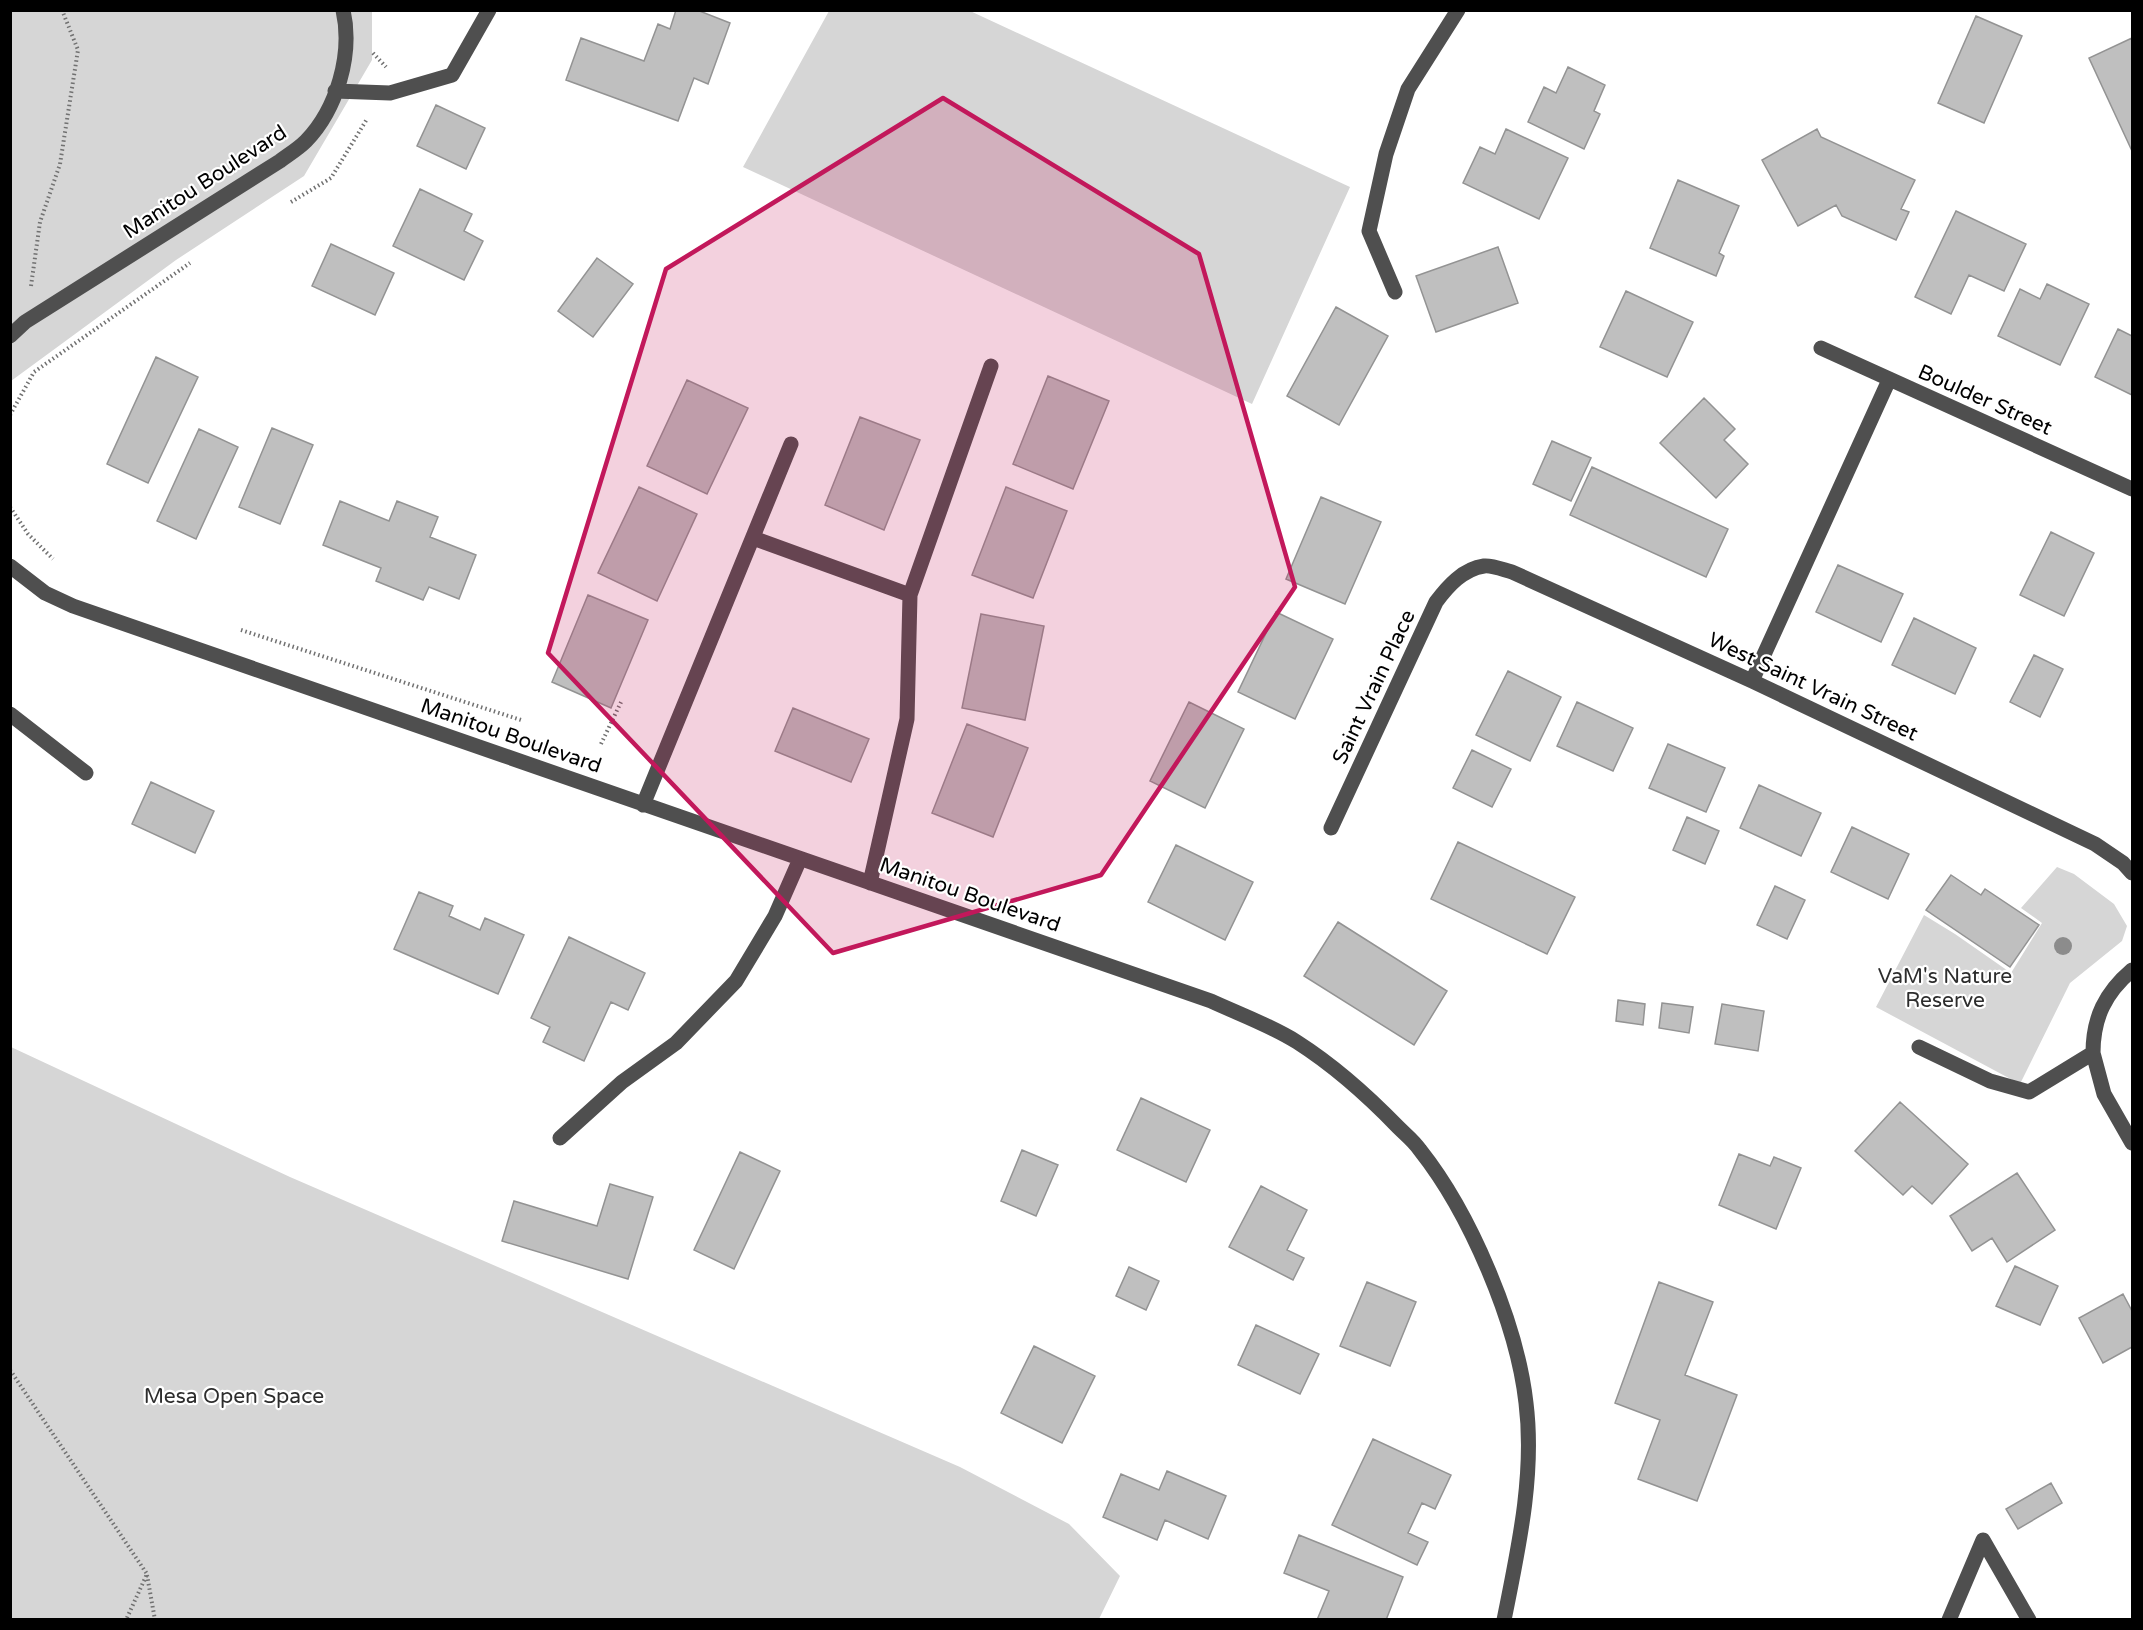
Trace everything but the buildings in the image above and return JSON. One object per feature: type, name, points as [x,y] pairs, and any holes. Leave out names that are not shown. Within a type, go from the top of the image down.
[{"type":"street","name":"Manitou Boulevard","points":[[10,336],[25,322],[280,161],[306,141],[327,113],[335,91],[345,54],[343,10]]},
{"type":"street","points":[[335,91],[390,93],[452,75],[489,10]]},
{"type":"street","points":[[1395,292],[1369,231],[1371,220],[1386,154],[1408,89],[1458,10]]},
{"type":"street","name":"Boulder Street","points":[[1821,348],[2133,489]]},
{"type":"street","points":[[870,883],[907,719],[910,596],[991,366]]},
{"type":"street","points":[[1752,681],[1889,380]]},
{"type":"street","points":[[643,805],[791,444]]},
{"type":"street","points":[[753,538],[910,596]]},
{"type":"street","name":"West Saint Vrain Street","points":[[1466,572],[1486,565],[1512,572],[1752,681],[2095,844],[2123,863],[2133,873]]},
{"type":"street","name":"Manitou Boulevard","points":[[10,566],[45,592],[73,606],[1211,1001],[1296,1042],[1378,1107],[1419,1149],[1449,1193],[1476,1244],[1498,1296],[1517,1353],[1526,1404],[1528,1456],[1524,1503],[1504,1620]]},
{"type":"street","name":"Saint Vrain Place","points":[[1331,828],[1436,602],[1449,586],[1466,572]]},
{"type":"street","points":[[10,714],[86,774]]},
{"type":"street","points":[[560,1138],[622,1082],[676,1043],[736,981],[775,916],[800,859]]},
{"type":"street","points":[[2133,970],[2100,1009],[2093,1032],[2093,1053],[2104,1094],[2133,1143]]},
{"type":"street","points":[[1919,1047],[1990,1081],[2028,1092],[2093,1053]]},
{"type":"street","points":[[1949,1620],[1983,1540],[2029,1620]]},
{"type":"path","points":[[25,322],[40,222],[60,164],[78,50],[62,10]]},
{"type":"path","points":[[10,414],[34,372],[190,263]]},
{"type":"path","points":[[10,507],[28,534],[53,559]]},
{"type":"path","points":[[241,630],[521,720]]},
{"type":"path","points":[[601,744],[622,700]]},
{"type":"path","points":[[10,1370],[147,1574],[156,1620]]},
{"type":"path","points":[[126,1620],[147,1574]]},
{"type":"highlighted area","points":[[943,98],[1199,254],[1295,587],[1101,875],[833,953],[548,653],[666,269]]},
{"type":"green space","points":[[968,10],[1350,187],[1252,404],[743,167],[829,11]]},
{"type":"green space","points":[[11,11],[372,11],[372,60],[304,176],[176,260],[11,381]]},
{"type":"green space","name":"VaM's Nature Reserve","points":[[2057,867],[2074,874],[2114,904],[2127,926],[2122,941],[2070,983],[2020,1084],[1876,1007],[1924,915],[2011,973],[2042,923],[2021,908]]},
{"type":"green space","name":"Mesa Open Space","points":[[11,1047],[290,1177],[960,1467],[1069,1524],[1120,1576],[1099,1619],[11,1619]]}]
